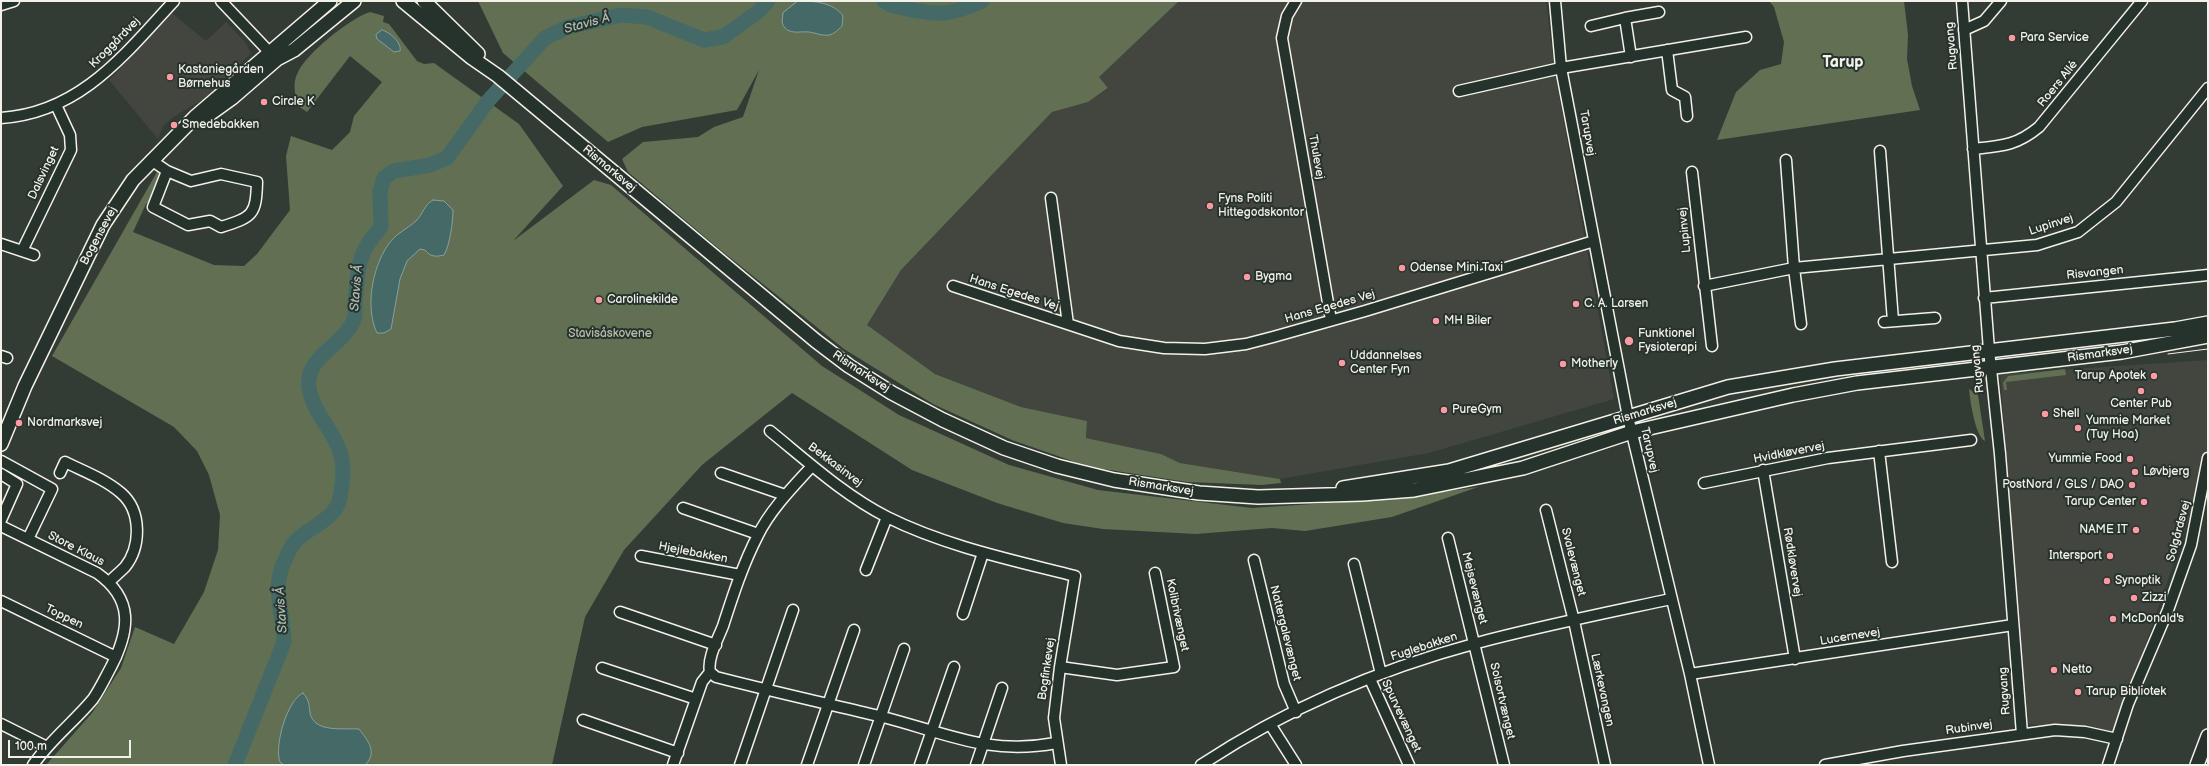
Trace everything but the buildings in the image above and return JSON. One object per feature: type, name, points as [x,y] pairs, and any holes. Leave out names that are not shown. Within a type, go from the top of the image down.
[{"type":"main road","name":"Bogensevej","points":[[1,444],[42,352],[104,224],[133,180],[151,160],[178,135],[214,113],[330,1]]},
{"type":"main road","points":[[273,55],[298,37],[341,1]]},
{"type":"main road","name":"Bogensevej","points":[[273,55],[294,50],[354,1]]},
{"type":"main road","points":[[294,50],[308,44],[365,1]]},
{"type":"main road","name":"Rismarksvej","points":[[403,1],[472,58],[498,76],[838,358],[892,393],[943,420],[1004,448],[1042,461],[1114,480],[1199,493],[1258,497],[1306,494],[1362,494],[1414,490],[1523,468],[1632,432],[1793,394],[1907,376],[1991,368],[2134,350],[2208,336]]},
{"type":"main road","points":[[415,1],[459,38],[498,76]]},
{"type":"main road","name":"Rismarksvej","points":[[424,1],[498,76]]},
{"type":"main road","points":[[434,1],[498,76]]},
{"type":"main road","name":"Rismarksvej","points":[[1306,494],[1450,471],[1728,387],[1835,369],[2175,329],[2208,323]]},
{"type":"main road","name":"Rismarksvej","points":[[1991,368],[1996,360],[2054,350],[2099,338]]},
{"type":"main road","name":"Rismarksvej","points":[[1907,376],[1930,368],[1983,360],[1987,356],[1988,350]]},
{"type":"main road","name":"Bogensevej","points":[[1,421],[42,352]]},
{"type":"main road","points":[[2198,765],[2208,736]]},
{"type":"street","points":[[1,5],[14,1]]},
{"type":"street","name":"Kroggårdvej","points":[[1,118],[29,113],[56,104],[81,92],[111,69],[174,1]]},
{"type":"street","points":[[221,1],[273,55]]},
{"type":"street","name":"Thulevej","points":[[1296,1],[1287,16],[1282,38],[1331,320]]},
{"type":"street","name":"Tarupvej","points":[[1555,1],[1561,68],[1628,417],[1690,674],[1709,765]]},
{"type":"street","name":"Rugvang","points":[[1962,1],[1988,350],[2000,454],[2022,734]]},
{"type":"street","points":[[1964,30],[1984,22],[2001,1]]},
{"type":"street","name":"Roers Allé","points":[[1973,149],[2008,146],[2026,138],[2039,127],[2142,1]]},
{"type":"street","points":[[1591,26],[1659,12]]},
{"type":"street","points":[[1626,18],[1631,57]]},
{"type":"street","points":[[1459,91],[1561,68],[1746,37]]},
{"type":"street","points":[[1667,50],[1672,90],[1685,97],[1687,116]]},
{"type":"street","name":"Lupinvej","points":[[1704,286],[1794,268],[1888,258],[2037,246],[2078,232],[2116,202],[2206,95]]},
{"type":"street","name":"Dalsvinget","points":[[22,251],[71,150],[70,135],[56,104]]},
{"type":"street","points":[[1880,151],[1888,258],[1888,322],[1935,318]]},
{"type":"street","points":[[151,160],[167,171],[191,181],[221,174],[256,182],[256,206],[245,220],[221,227],[210,221],[188,225],[153,207],[167,171]]},
{"type":"street","points":[[1786,160],[1794,268],[1801,324]]},
{"type":"street","name":"Lupinvej","points":[[1692,172],[1712,346]]},
{"type":"street","name":"Hans Egedes Vej","points":[[1051,198],[1068,324]]},
{"type":"street","name":"Hans Egedes Vej","points":[[953,286],[1119,341],[1164,348],[1205,349],[1246,344],[1594,241]]},
{"type":"street","points":[[1,244],[34,255]]},
{"type":"street","name":"Risvangen","points":[[1984,298],[2208,274]]},
{"type":"street","name":"Bekkasinvej","points":[[770,431],[812,466],[850,494],[887,517],[932,536],[983,553],[1075,576]]},
{"type":"street","name":"Hvidkløvervej","points":[[1704,483],[1763,470],[1878,450],[1971,440]]},
{"type":"street","points":[[1878,450],[1892,562]]},
{"type":"street","name":"Solgårdsvej","points":[[2108,765],[2118,739],[2128,704],[2168,610],[2191,545],[2208,458]]},
{"type":"street","name":"Store Klaus","points":[[1,461],[52,489],[28,539]]},
{"type":"street","points":[[60,473],[65,462],[111,486],[123,494],[131,506],[137,529],[136,541],[132,554],[125,567],[109,582]]},
{"type":"street","name":"Hjejlebakken","points":[[673,765],[702,682],[710,672],[709,667],[740,575],[758,534],[786,495],[812,466]]},
{"type":"street","name":"Rødkløvervej","points":[[1763,470],[1795,659]]},
{"type":"street","points":[[721,473],[786,495]]},
{"type":"street","points":[[1,474],[16,484],[1,520]]},
{"type":"street","points":[[683,508],[758,534]]},
{"type":"street","name":"Svalevænget","points":[[1546,510],[1574,620]]},
{"type":"street","points":[[866,570],[887,517]]},
{"type":"street","name":"Store Klaus","points":[[1,526],[97,573],[109,582],[119,594],[126,619],[125,634],[116,656],[93,698],[47,747],[33,765]]},
{"type":"street","name":"Mejsevænget","points":[[1448,538],[1475,644]]},
{"type":"street","points":[[963,614],[983,553]]},
{"type":"street","name":"Hjejlebakken","points":[[641,556],[740,575]]},
{"type":"street","name":"Nattergalevænget","points":[[1254,560],[1284,684],[1296,712]]},
{"type":"street","points":[[1354,564],[1382,674]]},
{"type":"street","name":"Kolibrivænget","points":[[1060,667],[1118,675],[1174,667],[1155,572]]},
{"type":"street","name":"Bogfinkevej","points":[[1061,765],[1056,743],[1054,718],[1060,667],[1075,576]]},
{"type":"street","name":"Fuglebakken","points":[[1201,765],[1270,724],[1382,674],[1475,644],[1574,620],[1671,599]]},
{"type":"street","name":"Toppen","points":[[1,601],[116,656]]},
{"type":"street","points":[[740,765],[793,610]]},
{"type":"street","points":[[620,612],[716,645]]},
{"type":"street","name":"Lærkevangen","points":[[1574,620],[1605,765]]},
{"type":"street","name":"Lucernevej","points":[[1690,674],[2013,625]]},
{"type":"street","points":[[807,765],[854,630]]},
{"type":"street","name":"Solsortvænget","points":[[1475,644],[1504,765]]},
{"type":"street","points":[[864,765],[904,650]]},
{"type":"street","points":[[920,765],[954,667]]},
{"type":"street","points":[[602,668],[696,699]]},
{"type":"street","points":[[710,672],[716,677],[880,716],[982,745],[1038,747],[1056,743]]},
{"type":"street","name":"Spurvevænget","points":[[1370,679],[1409,765]]},
{"type":"street","points":[[976,765],[1002,688]]},
{"type":"street","points":[[583,720],[678,753]]},
{"type":"street","points":[[1,724],[47,747]]},
{"type":"street","points":[[1270,724],[1296,765]]},
{"type":"street","name":"Rubinvej","points":[[1825,765],[2022,734],[2070,730],[2118,739]]},
{"type":"shaded area","points":[[1179,1],[1546,1],[1555,73],[1614,399],[1429,453],[1280,479],[1180,463],[1161,454],[1086,438],[1087,421],[1021,407],[935,374],[867,325],[901,270],[1052,112],[1088,102],[1108,89],[1098,77]]},
{"type":"shaded area","name":"Kastaniegården Børnehus","points":[[172,13],[206,41],[226,22],[245,42],[251,53],[204,99],[175,116],[163,126],[158,139],[109,80]]},
{"type":"shaded area","points":[[2208,360],[2208,496],[2198,493],[2115,733],[2028,724],[2000,374]]},
{"type":"green space","points":[[478,1],[1179,1],[1099,77],[1108,88],[1088,102],[1052,112],[901,270],[867,325],[935,374],[1021,407],[1087,421],[1086,438],[1161,454],[1180,463],[1280,479],[1281,483],[1262,485],[1187,482],[1103,469],[1075,462],[1012,440],[933,404],[844,349],[718,248],[628,172],[622,159],[643,142],[698,137],[714,127],[743,117],[759,70],[737,110],[642,127],[608,142],[503,53]]},
{"type":"green space","points":[[1769,1],[1904,1],[1908,35],[1907,59],[1912,86],[1920,110],[1717,140],[1736,92],[1760,70],[1781,64],[1784,42],[1774,7]]},
{"type":"green space","name":"Stavisåskovene","points":[[370,12],[384,16],[383,22],[389,24],[417,61],[424,64],[434,63],[519,124],[563,186],[513,241],[594,180],[611,185],[822,366],[899,415],[1009,465],[1098,490],[1252,508],[1389,499],[1478,487],[1392,517],[1305,531],[1272,528],[1196,534],[1103,529],[1063,523],[997,503],[912,470],[792,393],[702,465],[624,550],[585,617],[552,765],[46,765],[92,713],[121,668],[135,627],[174,644],[204,592],[218,550],[220,515],[209,475],[197,451],[174,427],[52,356],[157,172],[162,175],[151,201],[146,204],[133,232],[214,265],[244,266],[257,254],[290,210],[286,156],[291,136],[332,150],[350,132],[354,116],[382,82],[350,56],[307,112],[298,106],[295,93],[296,76],[310,56],[351,21]]},
{"type":"green space","points":[[2065,369],[2066,375],[2006,382],[2007,390],[2004,390],[2003,383],[2008,376]]},
{"type":"green space","points":[[1969,389],[1978,395],[1985,441],[1981,438],[1978,432]]},
{"type":"water","points":[[798,1],[810,1],[829,5],[839,11],[843,16],[842,26],[834,33],[826,35],[809,32],[793,32],[786,29],[782,22],[783,13]]},
{"type":"water","points":[[382,30],[395,38],[399,45],[400,51],[394,52],[377,39],[376,35]]},
{"type":"water","points":[[433,200],[444,201],[453,210],[451,233],[446,251],[444,255],[436,256],[420,249],[407,261],[400,279],[391,329],[384,333],[377,333],[371,312],[371,300],[374,276],[382,254],[391,241],[416,221],[428,204]]},
{"type":"water","points":[[303,693],[308,700],[310,713],[317,724],[323,727],[338,729],[359,729],[368,742],[371,751],[371,756],[365,765],[284,765],[280,762],[279,745],[283,724],[292,704],[297,697]]},
{"type":"waterway","name":"Stavis Å","points":[[235,765],[284,642],[279,595],[282,567],[294,543],[328,517],[338,505],[342,486],[342,457],[333,436],[314,404],[309,387],[309,377],[318,360],[341,338],[354,320],[357,279],[360,262],[367,245],[381,227],[380,191],[384,178],[394,171],[430,165],[447,158],[488,101],[545,38],[568,27],[621,15],[647,17],[704,40],[723,37],[759,11],[768,1]]},
{"type":"waterway","name":"Stavis Å","points":[[884,1],[891,5],[916,11],[937,13],[947,13],[969,7],[982,1]]},
{"type":"tram line","points":[[2168,354],[2208,349]]},
{"type":"place","name":"Para Service","points":[[2012,38]]},
{"type":"place","name":"Kastaniegården Børnehus","points":[[170,77]]},
{"type":"place","name":"Circle K","points":[[264,102]]},
{"type":"place","name":"Smedebakken","points":[[174,125]]},
{"type":"place","name":"Fyns Politi Hittegodskontor","points":[[1210,206]]},
{"type":"place","name":"Odense Mini Taxi","points":[[1402,268]]},
{"type":"place","name":"Bygma","points":[[1247,277]]},
{"type":"place","name":"Carolinekilde","points":[[599,300]]},
{"type":"place","name":"C. A. Larsen","points":[[1576,304]]},
{"type":"place","name":"MH Biler","points":[[1436,321]]},
{"type":"place","name":"Funktionel Fysioterapi","points":[[1629,341]]},
{"type":"place","name":"Uddannelses Center Fyn","points":[[1342,363]]},
{"type":"place","name":"Motherly","points":[[1563,364]]},
{"type":"place","name":"Tarup Apotek","points":[[2154,376]]},
{"type":"place","name":"Center Pub","points":[[2141,391]]},
{"type":"place","name":"PureGym","points":[[1444,410]]},
{"type":"place","name":"Shell","points":[[2045,414]]},
{"type":"place","name":"Nordmarksvej","points":[[19,423]]},
{"type":"place","name":"Yummie Market (Tuy Hoa)","points":[[2078,428]]},
{"type":"place","name":"Yummie Food","points":[[2130,459]]},
{"type":"place","name":"Løvbjerg","points":[[2135,472]]},
{"type":"place","name":"PostNord / GLS / DAO","points":[[2132,485]]},
{"type":"place","name":"Tarup Center","points":[[2144,502]]},
{"type":"place","name":"NAME IT","points":[[2136,530]]},
{"type":"place","name":"Intersport","points":[[2110,556]]},
{"type":"place","name":"Synoptik","points":[[2107,581]]},
{"type":"place","name":"Zizzi","points":[[2134,598]]},
{"type":"place","name":"McDonald's","points":[[2113,619]]},
{"type":"place","name":"Netto","points":[[2054,670]]},
{"type":"place","name":"Tarup Bibliotek","points":[[2078,692]]},
{"type":"district","name":"Tarup","points":[[1843,63]]}]
